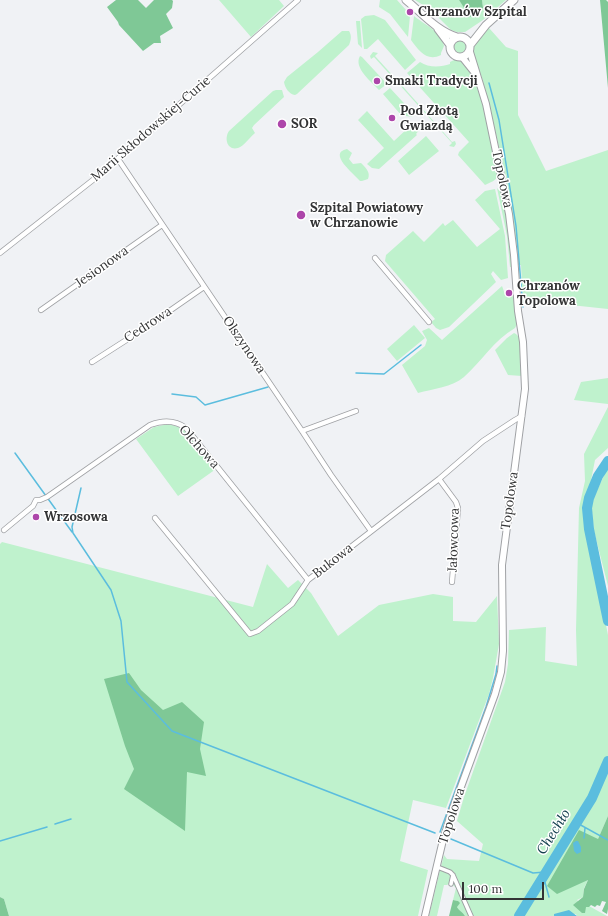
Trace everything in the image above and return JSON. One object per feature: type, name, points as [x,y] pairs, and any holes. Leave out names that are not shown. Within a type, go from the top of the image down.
[{"type":"main road","points":[[406,0],[436,25],[457,37],[465,37],[486,25]]},
{"type":"main road","points":[[470,44],[486,25],[514,0]]},
{"type":"main road","points":[[436,25],[450,45],[455,56],[462,57],[470,52],[470,44],[465,37]]},
{"type":"main road","points":[[450,45],[454,38],[457,37]]},
{"type":"street","name":"Marii Skłodowskiej-Curie","points":[[0,253],[118,159],[298,0]]},
{"type":"street","name":"Topolowa","points":[[424,916],[445,834],[495,694],[501,672],[503,651],[502,565],[525,389],[514,255],[509,214],[486,104],[470,52]]},
{"type":"street","name":"Topolowa","points":[[462,57],[478,78]]},
{"type":"street","name":"Olszynowa","points":[[118,159],[331,475],[371,531]]},
{"type":"street","name":"Jesionowa","points":[[41,310],[162,225]]},
{"type":"street","points":[[375,258],[429,322]]},
{"type":"street","name":"Cedrowa","points":[[92,362],[142,330],[204,287]]},
{"type":"street","points":[[302,431],[356,411]]},
{"type":"street","name":"Bukowa","points":[[155,518],[250,634],[258,632],[292,604],[308,580],[439,479],[483,441],[522,416]]},
{"type":"street","name":"Olchowa","points":[[4,530],[33,506],[36,500],[46,497],[150,425],[163,422],[176,422],[186,428],[308,580]]},
{"type":"street","name":"Jałowcowa","points":[[439,479],[456,502],[458,508],[452,582]]},
{"type":"street","points":[[440,868],[450,872],[453,875],[471,916]]},
{"type":"street","points":[[451,884],[453,875]]},
{"type":"green space","points":[[116,0],[138,0],[146,8],[154,0],[172,0],[172,8],[166,14],[173,28],[160,36],[161,43],[154,43],[143,51],[119,25],[107,7]]},
{"type":"green space","points":[[219,0],[279,0],[284,6],[251,37]]},
{"type":"green space","points":[[380,0],[397,0],[406,10],[405,12],[410,16],[408,37],[390,14],[379,7]]},
{"type":"green space","points":[[415,0],[459,0],[471,16],[483,8],[482,0],[506,0],[483,20],[465,32],[457,32],[451,30],[427,6],[426,7]]},
{"type":"green space","points":[[459,0],[482,0],[483,8],[470,17]]},
{"type":"green space","points":[[600,0],[606,0],[608,2],[608,88]]},
{"type":"green space","points":[[374,15],[385,20],[416,60],[405,70],[378,39],[367,49],[364,49],[361,19],[365,16]]},
{"type":"green space","points":[[414,16],[440,36],[444,46],[441,55],[436,57],[427,56],[417,48],[411,40]]},
{"type":"green space","points":[[356,21],[360,21],[362,48],[358,44]]},
{"type":"green space","points":[[489,28],[506,47],[518,51],[518,115],[546,171],[608,150],[608,309],[580,306],[523,304],[521,265],[518,265],[518,255],[507,183],[489,103],[473,53],[474,46]]},
{"type":"green space","points":[[342,31],[349,31],[350,33],[351,38],[349,45],[297,94],[295,95],[289,92],[284,82],[287,77]]},
{"type":"green space","points":[[458,41],[462,41],[466,47],[462,53],[458,53],[454,49],[454,45]]},
{"type":"green space","points":[[373,52],[378,53],[375,56],[395,78],[394,79],[374,57],[371,59],[370,56]]},
{"type":"green space","points":[[360,56],[387,84],[379,90],[361,70],[359,65]]},
{"type":"green space","points":[[454,60],[462,61],[475,80],[481,95],[498,175],[495,180],[485,185],[458,155],[469,142],[407,73],[420,62],[431,66],[443,66],[450,64],[450,62]]},
{"type":"green space","points":[[398,81],[452,142],[455,141],[456,144],[454,147],[449,146],[452,143],[397,82]]},
{"type":"green space","points":[[390,88],[414,114],[412,117],[401,115],[383,94]]},
{"type":"green space","points":[[282,90],[284,97],[254,125],[252,128],[255,133],[245,143],[238,148],[231,148],[227,140],[229,131],[273,91]]},
{"type":"green space","points":[[367,111],[394,141],[409,127],[405,122],[417,123],[421,125],[421,128],[416,134],[417,135],[379,169],[372,168],[367,164],[384,148],[358,120]]},
{"type":"green space","points":[[426,136],[439,151],[409,175],[398,161]]},
{"type":"green space","points":[[347,149],[352,153],[349,159],[353,164],[361,163],[367,170],[369,174],[368,179],[360,181],[344,164],[340,155],[342,151]]},
{"type":"green space","points":[[497,188],[502,193],[506,214],[512,267],[510,267],[507,236]]},
{"type":"green space","points":[[495,189],[505,236],[508,278],[501,280],[493,271],[491,274],[496,282],[449,327],[440,330],[431,322],[435,319],[385,261],[386,255],[413,231],[424,242],[443,223],[445,226],[453,220],[477,247],[500,229],[475,200],[485,191]]},
{"type":"green space","points":[[502,286],[506,297],[514,296],[517,324],[515,328],[501,338],[464,377],[454,383],[418,393],[402,365],[425,346],[427,340],[422,331],[429,328],[442,340]]},
{"type":"green space","points":[[414,325],[425,338],[397,361],[387,349]]},
{"type":"green space","points":[[514,333],[519,337],[522,376],[508,375],[495,350]]},
{"type":"green space","points":[[608,378],[608,404],[574,400],[581,382]]},
{"type":"green space","points":[[608,407],[608,448],[595,460],[585,511],[587,532],[608,635],[608,756],[596,785],[517,916],[473,916],[456,876],[451,871],[441,867],[444,855],[447,859],[479,861],[483,844],[457,821],[464,797],[505,682],[508,664],[509,630],[546,627],[545,661],[577,666],[576,630],[579,508],[585,481],[584,454]]},
{"type":"green space","points":[[169,424],[184,429],[216,469],[178,496],[136,439],[154,427]]},
{"type":"green space","points":[[608,467],[608,586],[594,531],[591,503]]},
{"type":"green space","points":[[2,542],[253,607],[267,564],[288,588],[298,580],[311,593],[338,636],[379,605],[433,594],[453,597],[453,621],[476,622],[497,596],[499,644],[493,678],[489,694],[446,808],[413,800],[400,861],[428,870],[418,916],[9,916],[4,899],[0,897],[0,544]]},
{"type":"green space","points":[[129,673],[141,690],[163,710],[182,702],[204,722],[200,749],[206,776],[187,772],[185,831],[124,789],[134,769],[125,746],[104,679]]},
{"type":"green space","points":[[608,767],[608,816],[598,839],[588,880],[584,888],[583,897],[577,900],[585,907],[589,906],[607,916],[554,914],[554,916],[520,916],[595,795]]},
{"type":"green space","points":[[608,816],[607,914],[602,911],[606,902],[602,901],[600,906],[597,905],[595,907],[591,905],[586,907],[585,913],[582,913],[573,905],[583,897],[584,889],[588,880],[557,894],[547,886],[579,830],[598,839]]},
{"type":"green space","points":[[440,870],[446,871],[451,877],[450,883],[444,885],[437,916],[429,916]]},
{"type":"green space","points":[[454,878],[470,916],[465,916],[457,907],[458,901],[453,900],[456,888],[453,885]]},
{"type":"green space","points":[[0,897],[4,899],[9,916],[0,916]]},
{"type":"green space","points":[[453,900],[460,903],[457,907],[465,916],[449,916]]},
{"type":"water","points":[[578,841],[581,847],[581,852],[577,854],[574,851],[573,843]]},
{"type":"water","points":[[569,910],[577,916],[554,916],[554,914]]},
{"type":"waterway","points":[[489,83],[499,120],[516,226],[523,307]]},
{"type":"waterway","points":[[356,373],[384,374],[421,345]]},
{"type":"waterway","points":[[172,394],[196,397],[205,405],[268,387]]},
{"type":"waterway","points":[[15,453],[72,532]]},
{"type":"waterway","name":"Chechło","points":[[608,461],[598,476],[589,498],[587,508],[589,529],[608,621]]},
{"type":"waterway","points":[[81,488],[72,527],[73,533],[111,590],[121,621],[127,682],[172,731],[435,833]]},
{"type":"waterway","points":[[440,832],[486,707],[497,666]]},
{"type":"waterway","name":"Chechło","points":[[519,916],[592,798],[608,761]]},
{"type":"waterway","points":[[55,824],[71,819]]},
{"type":"waterway","points":[[577,823],[608,840]]},
{"type":"waterway","points":[[0,841],[47,827]]},
{"type":"waterway","points":[[584,838],[585,828]]},
{"type":"waterway","points":[[451,839],[533,873],[545,872]]},
{"type":"waterway","points":[[543,875],[549,897]]},
{"type":"place","name":"Chrzanów Szpital","points":[[410,12]]},
{"type":"place","name":"Smaki Tradycji","points":[[377,81]]},
{"type":"place","name":"Pod Złotą Gwiazdą","points":[[392,118]]},
{"type":"place","name":"SOR","points":[[282,124]]},
{"type":"place","name":"Szpital Powiatowy w Chrzanowie","points":[[301,215]]},
{"type":"place","name":"Chrzanów Topolowa","points":[[509,293]]},
{"type":"place","name":"Wrzosowa","points":[[36,517]]}]
